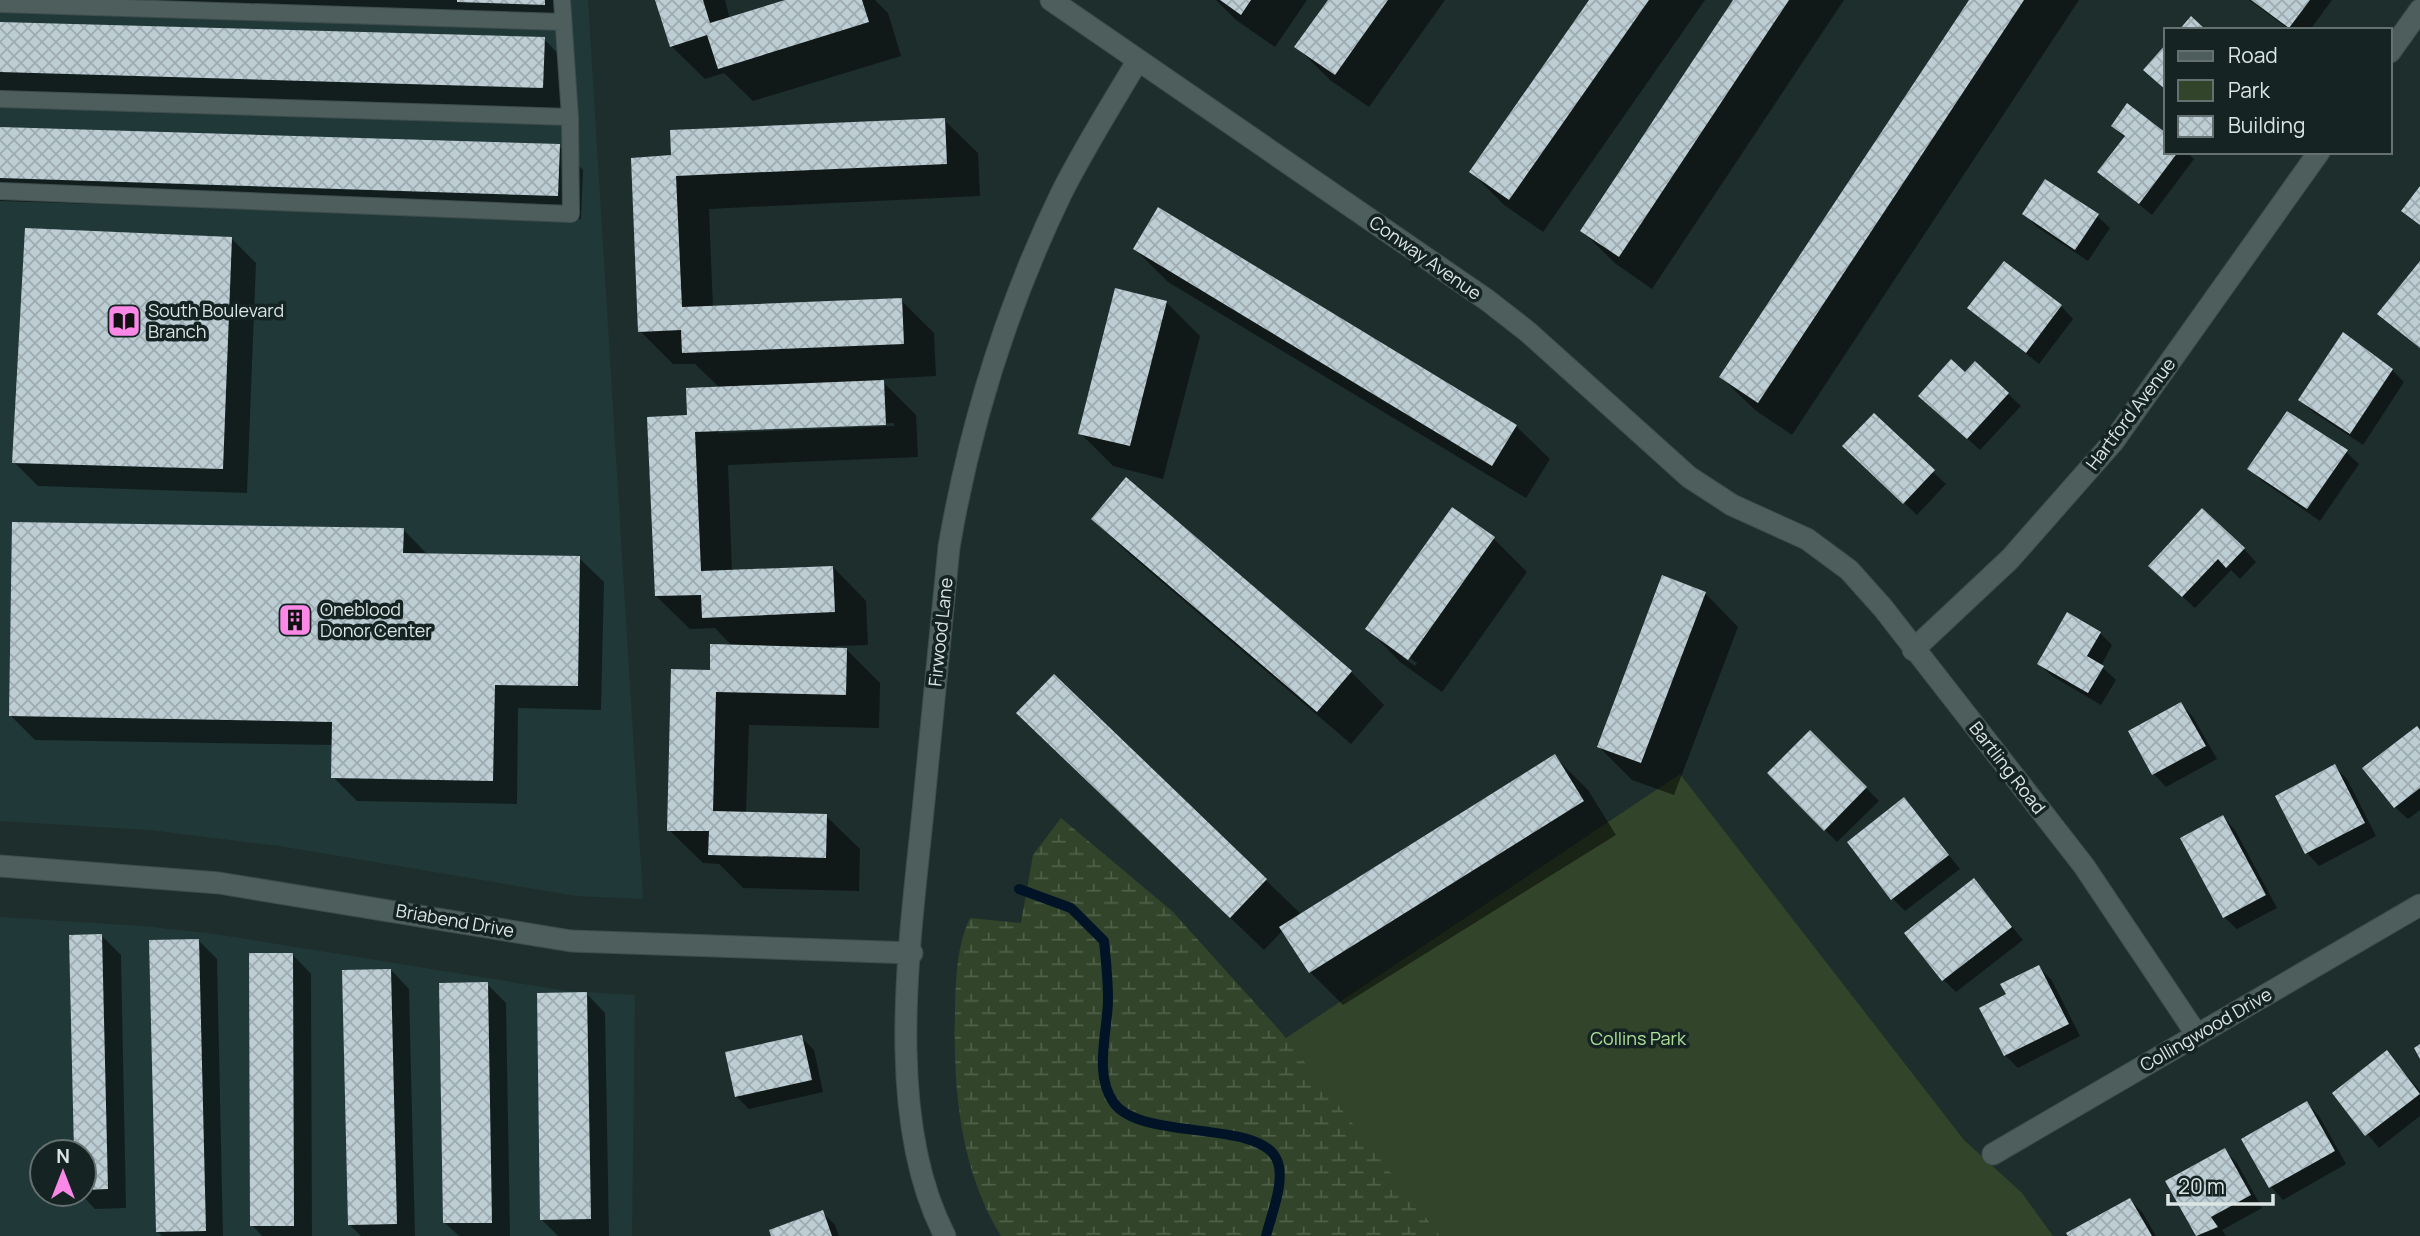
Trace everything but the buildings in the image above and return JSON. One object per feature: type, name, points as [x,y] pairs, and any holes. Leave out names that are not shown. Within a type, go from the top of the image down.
[{"type":"street","name":"Conway Avenue","points":[[1051,0],[1487,300],[1528,332],[1689,477],[1732,505],[1786,529]]},
{"type":"street","points":[[2392,49],[2420,10]]},
{"type":"street","name":"Firwood Lane","points":[[945,1236],[921,1170],[909,1106],[906,1043],[950,547],[959,494],[984,391],[1020,289],[1062,192],[1138,60]]},
{"type":"street","name":"Hartford Avenue","points":[[1913,650],[2010,559],[2113,442],[2318,154]]},
{"type":"street","name":"Bartling Road","points":[[1786,529],[1807,539],[1849,570],[1883,608],[1913,650],[2084,866],[2197,1035]]},
{"type":"street","name":"Briabend Drive","points":[[0,866],[219,883],[571,941],[912,953]]},
{"type":"street","name":"Collingwood Drive","points":[[1993,1154],[2420,905]]},
{"type":"lane","points":[[0,191],[571,214],[570,117],[562,0]]},
{"type":"lane","points":[[0,4],[563,22]]},
{"type":"lane","points":[[0,99],[570,117]]},
{"type":"shaded area","points":[[0,0],[588,0],[643,899],[577,896],[279,846],[150,830],[0,821]]},
{"type":"shaded area","points":[[0,917],[142,926],[215,934],[567,991],[635,995],[632,1236],[0,1236]]},
{"type":"green space","name":"Collins Park","points":[[1680,774],[1964,1140],[2022,1193],[2053,1236],[1433,1236],[1280,1042]]},
{"type":"green space","points":[[1061,818],[1172,911],[1281,1032],[1440,1236],[1001,1236],[976,1184],[962,1128],[955,1041],[958,964],[970,918],[1021,923],[1033,855]]},
{"type":"waterway","points":[[1019,889],[1071,908],[1104,941],[1108,999],[1103,1066],[1104,1079],[1114,1103],[1128,1115],[1148,1122],[1246,1139],[1264,1146],[1276,1158],[1279,1166],[1279,1186],[1266,1236]]},
{"type":"place","name":"South Boulevard Branch","points":[[124,321]]},
{"type":"place","name":"Oneblood Donor Center","points":[[295,620]]}]
